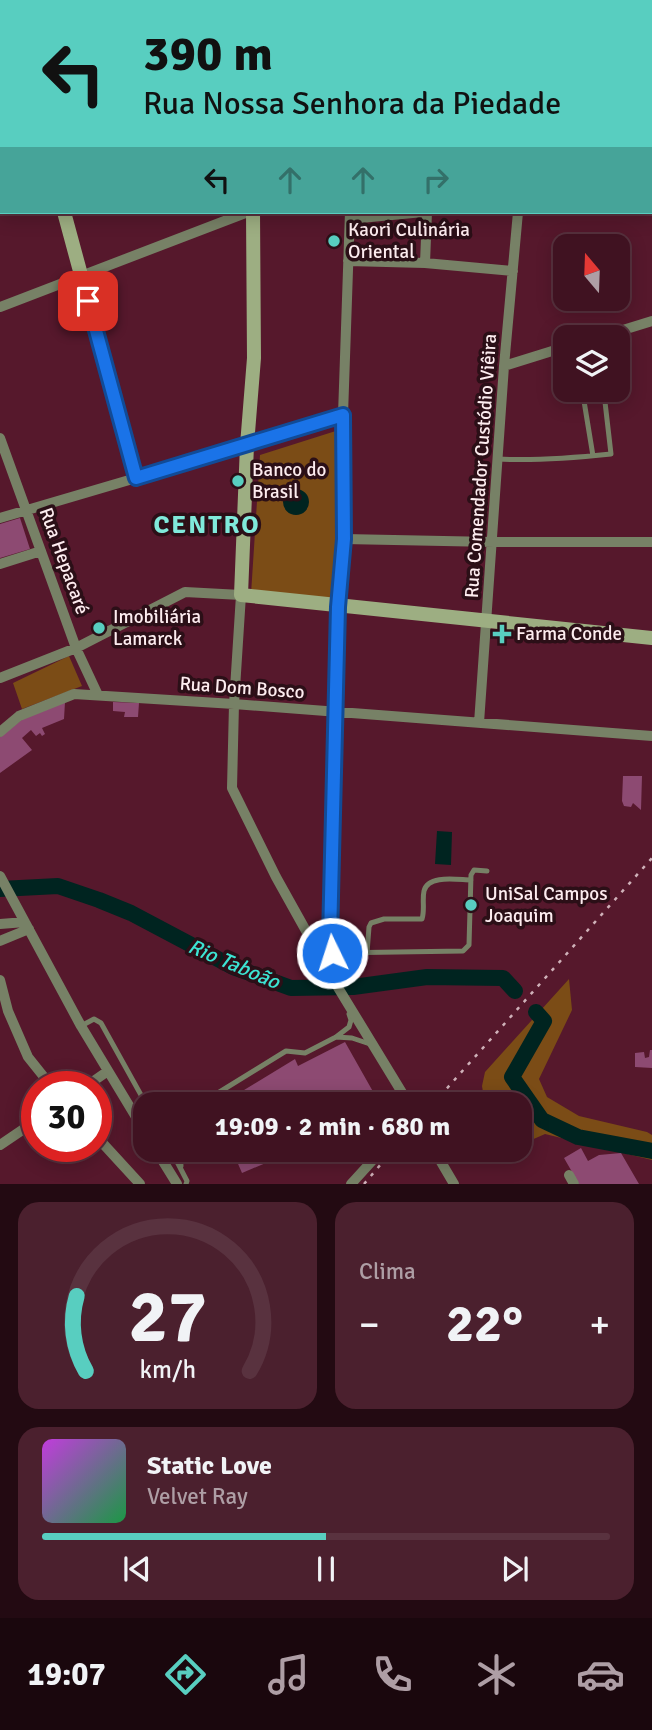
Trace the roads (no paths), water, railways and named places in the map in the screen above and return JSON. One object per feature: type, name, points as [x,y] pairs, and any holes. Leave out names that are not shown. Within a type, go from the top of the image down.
[{"type":"street","points":[[65,214],[136,478]]},
{"type":"street","points":[[0,307],[243,214]]},
{"type":"street","points":[[253,214],[254,358],[233,704],[232,788],[276,877],[344,998],[401,1092]]},
{"type":"street","points":[[333,979],[330,938],[334,712],[344,539],[343,415],[350,215],[375,214]]},
{"type":"street","points":[[425,214],[425,263]]},
{"type":"street","name":"Rua Comendador Custódio Viêira","points":[[478,723],[504,366],[519,214]]},
{"type":"street","points":[[348,261],[425,263],[513,271]]},
{"type":"street","points":[[630,328],[652,321]]},
{"type":"street","points":[[504,366],[553,351]]},
{"type":"street","points":[[0,518],[343,415]]},
{"type":"street","name":"Rua Hepacaré","points":[[0,439],[76,648],[98,695]]},
{"type":"street","points":[[344,539],[652,542]]},
{"type":"street","points":[[0,564],[41,551]]},
{"type":"street","points":[[0,678],[76,648],[185,592],[241,595],[652,638]]},
{"type":"street","name":"Rua Dom Bosco","points":[[2,730],[19,716],[74,694],[652,736]]},
{"type":"street","points":[[0,715],[2,730]]},
{"type":"street","points":[[2,879],[108,1071]]},
{"type":"street","points":[[0,924],[27,926]]},
{"type":"street","points":[[0,941],[27,926]]},
{"type":"street","points":[[310,937],[330,938]]},
{"type":"street","points":[[317,949],[332,953]]},
{"type":"street","points":[[0,979],[8,1011],[28,1057],[39,1071]]},
{"type":"street","points":[[112,1078],[133,1112]]},
{"type":"street","points":[[0,1145],[21,1130]]},
{"type":"street","points":[[112,1153],[140,1184]]},
{"type":"street","points":[[163,1162],[177,1184]]},
{"type":"street","points":[[351,1184],[371,1162]]},
{"type":"street","points":[[441,1162],[454,1184]]},
{"type":"lane","points":[[498,459],[536,461],[593,456],[611,454],[605,402],[597,397],[584,401],[593,456]]},
{"type":"lane","points":[[332,953],[467,949],[471,880],[474,870],[487,871]]},
{"type":"lane","points":[[367,953],[371,923],[384,919],[422,919],[424,891],[430,882],[471,880]]},
{"type":"lane","points":[[219,1092],[286,1051],[305,1053],[336,1037],[349,1027],[351,1020],[344,998]]},
{"type":"lane","points":[[81,1026],[94,1019],[100,1023],[139,1092]]},
{"type":"lane","points":[[336,1037],[352,1038],[369,1044],[378,1051]]},
{"type":"lane","points":[[177,1162],[186,1184]]},
{"type":"lane","points":[[181,1162],[181,1169]]},
{"type":"waterway","name":"Rio Taboão","points":[[0,889],[58,886],[131,913],[233,967],[291,988],[353,987],[427,977],[503,978],[515,991]]},
{"type":"waterway","points":[[536,1012],[544,1021],[512,1077],[542,1120],[578,1137],[652,1151]]},
{"type":"railway","points":[[444,1092],[652,858]]},
{"type":"railway","points":[[364,1184],[383,1162]]},
{"type":"place","name":"Kaori Culinária Oriental","points":[[334,241]]},
{"type":"place","name":"Banco do Brasil","points":[[238,481]]},
{"type":"place","name":"Imobiliária Lamarck","points":[[99,628]]},
{"type":"place","name":"Farma Conde","points":[[502,634]]},
{"type":"place","name":"UniSal Campos Joaquim","points":[[471,905]]},
{"type":"district","name":"CENTRO","points":[[207,525]]}]
